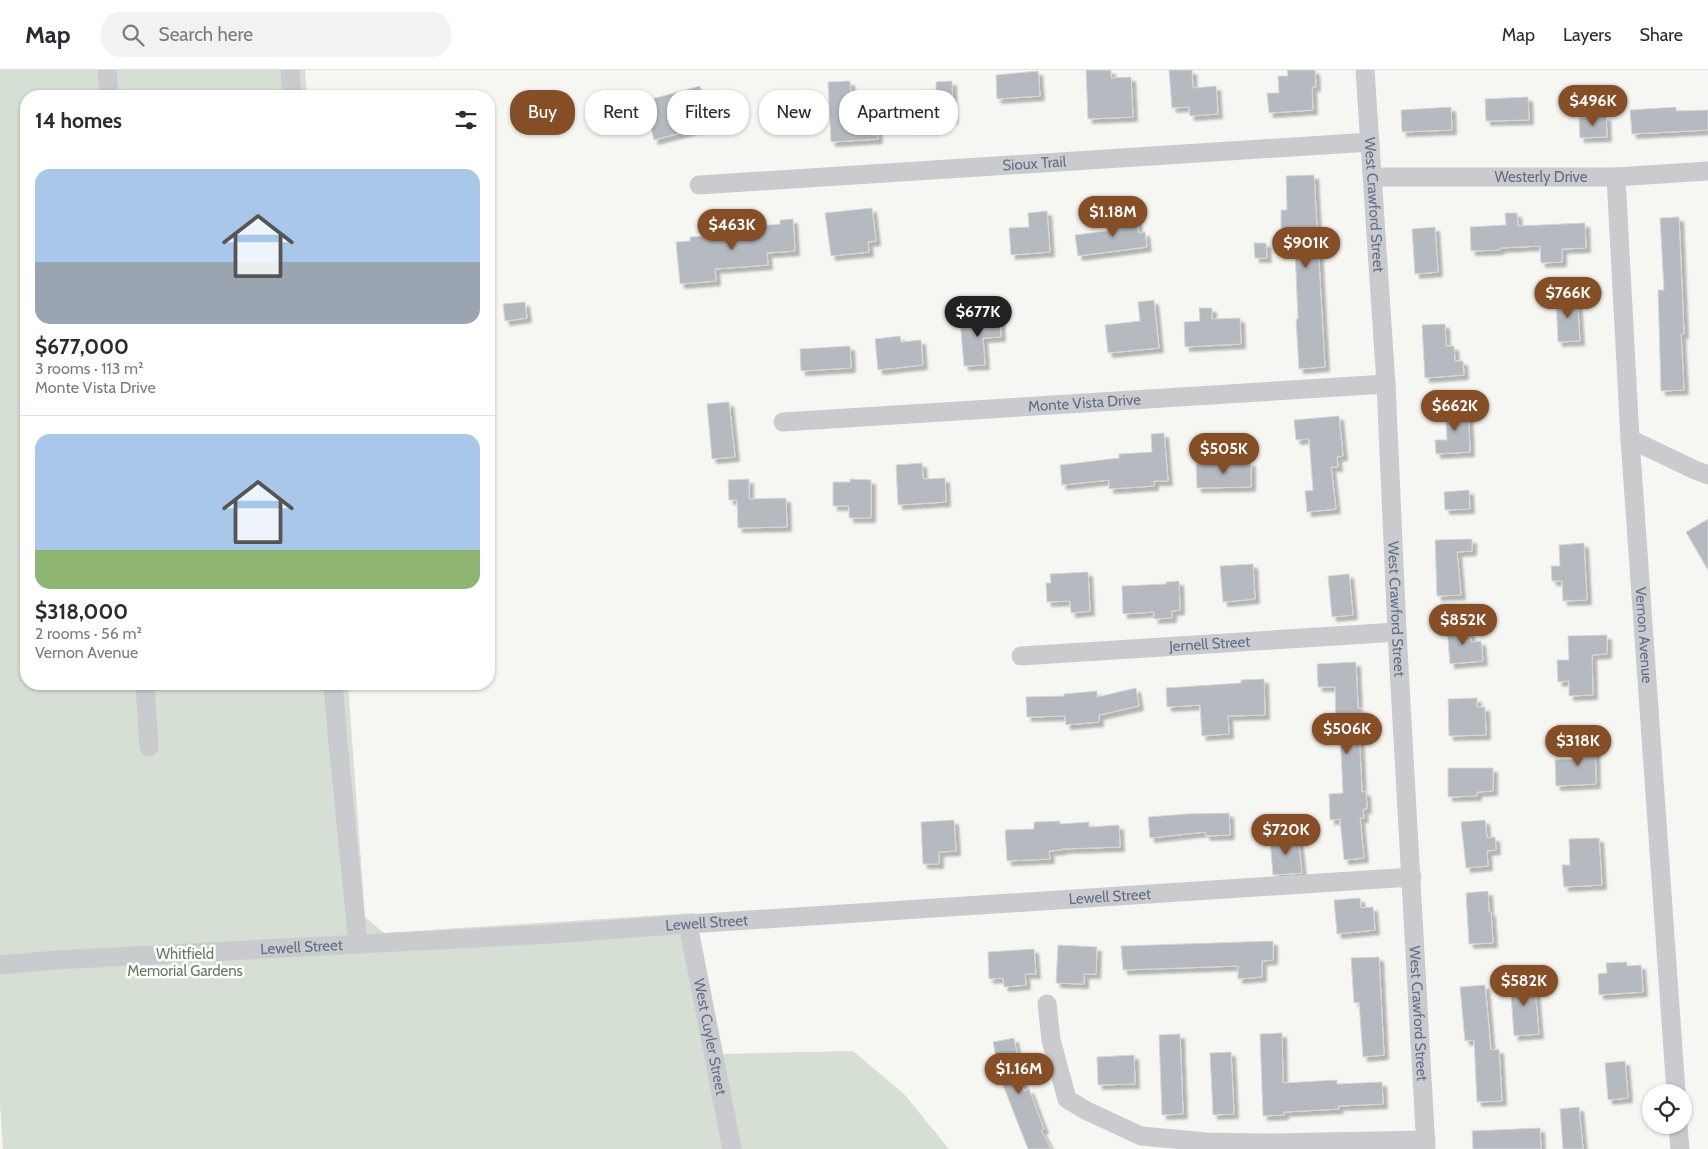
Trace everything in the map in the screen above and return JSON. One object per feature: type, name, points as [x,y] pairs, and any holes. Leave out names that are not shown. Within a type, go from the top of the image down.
[{"type":"street","points":[[107,70],[109,90]]},
{"type":"street","points":[[290,70],[292,90]]},
{"type":"street","name":"West Crawford Street","points":[[1365,70],[1386,384],[1397,632],[1426,1145]]},
{"type":"street","name":"Sioux Trail","points":[[699,185],[1370,142]]},
{"type":"street","name":"Westerly Drive","points":[[1373,177],[1616,177],[1708,171]]},
{"type":"street","name":"Vernon Avenue","points":[[1616,177],[1630,439],[1675,1084]]},
{"type":"street","name":"Monte Vista Drive","points":[[783,422],[1386,384]]},
{"type":"street","points":[[1630,439],[1708,475]]},
{"type":"street","name":"Jernell Street","points":[[1022,656],[1397,632]]},
{"type":"street","points":[[146,690],[149,747]]},
{"type":"street","points":[[334,690],[358,944]]},
{"type":"street","name":"Lewell Street","points":[[0,965],[551,934],[1412,877]]},
{"type":"street","name":"West Cuyler Street","points":[[688,924],[732,1149]]},
{"type":"street","points":[[1047,1004],[1051,1040],[1067,1099],[1085,1110],[1141,1136],[1206,1142],[1266,1144],[1426,1145]]},
{"type":"street","points":[[1679,1134],[1680,1149]]},
{"type":"green space","name":"Whitfield Memorial Gardens","points":[[0,70],[305,70],[307,90],[20,90],[20,690],[348,690],[365,917],[384,933],[694,913],[723,1054],[853,1051],[904,1094],[949,1149],[3,1149],[0,1104]]},
{"type":"building","points":[[1086,70],[1111,70],[1111,78],[1131,77],[1133,117],[1088,119]]},
{"type":"building","points":[[1169,70],[1192,70],[1193,88],[1216,86],[1218,114],[1190,116],[1189,107],[1172,108]]},
{"type":"building","points":[[1287,70],[1315,70],[1316,87],[1312,87],[1313,110],[1269,113],[1267,93],[1279,93],[1278,76],[1288,76]]},
{"type":"building","points":[[1038,71],[1040,96],[997,99],[996,75]]},
{"type":"building","points":[[850,81],[851,90],[839,90],[839,135],[878,135],[878,139],[831,142],[828,82]]},
{"type":"building","points":[[952,81],[952,90],[936,90],[936,82]]},
{"type":"building","points":[[700,86],[701,90],[685,90]]},
{"type":"building","points":[[667,95],[667,135],[673,135],[654,140],[653,135],[657,135],[657,98]]},
{"type":"building","points":[[1528,97],[1529,120],[1486,121],[1485,99]]},
{"type":"building","points":[[1451,107],[1452,130],[1402,132],[1401,110]]},
{"type":"building","points":[[1676,107],[1676,111],[1708,110],[1708,130],[1632,134],[1630,110]]},
{"type":"building","points":[[1606,116],[1607,137],[1580,138],[1579,118]]},
{"type":"building","points":[[1314,175],[1325,367],[1299,369],[1294,227],[1281,228],[1281,210],[1287,210],[1286,176]]},
{"type":"building","points":[[872,208],[876,241],[868,242],[869,252],[831,256],[825,213]]},
{"type":"building","points":[[1047,211],[1050,252],[1011,255],[1009,228],[1029,227],[1028,213]]},
{"type":"building","points":[[1505,213],[1517,213],[1518,226],[1585,223],[1586,248],[1562,249],[1562,262],[1541,263],[1540,246],[1471,251],[1470,227],[1506,225]]},
{"type":"building","points":[[1136,215],[1139,233],[1145,232],[1147,247],[1078,256],[1075,235],[1114,230],[1112,219]]},
{"type":"building","points":[[1679,217],[1684,334],[1681,334],[1684,390],[1661,391],[1658,290],[1664,290],[1660,218]]},
{"type":"building","points":[[793,219],[795,251],[767,253],[768,265],[715,269],[716,281],[680,284],[676,242],[690,241],[690,237],[742,234],[742,231],[759,230],[759,226],[780,224],[780,220]]},
{"type":"building","points":[[1435,227],[1438,272],[1415,274],[1412,229]]},
{"type":"building","points":[[1254,243],[1266,243],[1267,258],[1255,258]]},
{"type":"building","points":[[1577,296],[1580,341],[1558,342],[1556,297]]},
{"type":"building","points":[[1154,300],[1159,348],[1108,353],[1105,325],[1140,321],[1138,302]]},
{"type":"building","points":[[525,302],[527,318],[505,321],[503,304]]},
{"type":"building","points":[[1199,308],[1212,308],[1212,319],[1240,318],[1241,344],[1185,347],[1184,322],[1200,321]]},
{"type":"building","points":[[1000,316],[1001,337],[983,338],[985,365],[964,366],[960,319]]},
{"type":"building","points":[[1445,324],[1446,346],[1454,346],[1455,361],[1463,361],[1464,375],[1425,378],[1422,325]]},
{"type":"building","points":[[900,336],[901,342],[921,340],[923,365],[878,370],[875,339]]},
{"type":"building","points":[[850,346],[851,368],[801,371],[800,349]]},
{"type":"building","points":[[729,402],[735,457],[712,459],[707,404]]},
{"type":"building","points":[[1468,406],[1470,452],[1436,454],[1435,440],[1447,440],[1445,407]]},
{"type":"building","points":[[1339,416],[1343,456],[1337,457],[1338,467],[1331,467],[1336,509],[1307,512],[1305,491],[1313,490],[1309,439],[1296,440],[1294,420]]},
{"type":"building","points":[[1164,433],[1168,481],[1154,481],[1154,486],[1109,489],[1109,480],[1062,485],[1060,465],[1119,458],[1119,454],[1152,452],[1151,434]]},
{"type":"building","points":[[1251,462],[1251,487],[1197,488],[1196,463]]},
{"type":"building","points":[[922,463],[923,479],[945,478],[946,502],[898,505],[896,465]]},
{"type":"building","points":[[749,479],[749,499],[786,498],[787,527],[738,528],[737,500],[729,500],[728,480]]},
{"type":"building","points":[[850,479],[871,480],[871,518],[849,518],[849,506],[833,506],[833,482],[850,482]]},
{"type":"building","points":[[1469,490],[1470,509],[1445,510],[1444,492]]},
{"type":"building","points":[[1708,519],[1708,570],[1686,532]]},
{"type":"building","points":[[1472,539],[1472,551],[1457,552],[1461,595],[1437,596],[1435,540]]},
{"type":"building","points":[[1584,543],[1587,600],[1563,601],[1562,581],[1552,581],[1551,566],[1560,566],[1559,545]]},
{"type":"building","points":[[1253,564],[1255,599],[1223,602],[1220,566]]},
{"type":"building","points":[[1088,572],[1090,611],[1071,613],[1070,601],[1047,602],[1046,583],[1051,583],[1050,574]]},
{"type":"building","points":[[1349,574],[1353,615],[1332,617],[1328,576]]},
{"type":"building","points":[[1179,581],[1180,610],[1172,611],[1172,618],[1154,619],[1154,612],[1123,614],[1122,586],[1166,584],[1166,582]]},
{"type":"building","points":[[1469,626],[1471,642],[1481,641],[1483,661],[1450,664],[1447,628]]},
{"type":"building","points":[[1607,635],[1607,654],[1592,655],[1593,695],[1569,696],[1569,681],[1558,682],[1557,660],[1569,660],[1568,636]]},
{"type":"building","points":[[1356,662],[1358,708],[1362,708],[1363,730],[1359,730],[1362,792],[1366,792],[1367,809],[1363,809],[1364,818],[1360,818],[1364,858],[1344,860],[1340,819],[1330,820],[1329,794],[1343,793],[1340,731],[1336,731],[1335,687],[1318,687],[1317,664]]},
{"type":"building","points":[[1264,679],[1265,715],[1228,716],[1229,734],[1202,736],[1200,705],[1167,707],[1166,688],[1241,683],[1241,680]]},
{"type":"building","points":[[1136,688],[1139,706],[1099,715],[1099,722],[1066,725],[1065,716],[1027,717],[1026,697],[1064,696],[1064,694],[1097,691],[1097,697]]},
{"type":"building","points":[[1477,698],[1477,707],[1485,707],[1486,735],[1449,736],[1448,699]]},
{"type":"building","points":[[1595,742],[1596,784],[1556,786],[1555,760],[1576,759],[1575,743]]},
{"type":"building","points":[[1448,768],[1493,768],[1493,791],[1477,792],[1477,796],[1448,797]]},
{"type":"building","points":[[1229,813],[1230,835],[1206,836],[1205,832],[1150,838],[1148,817]]},
{"type":"building","points":[[954,820],[956,851],[939,852],[939,864],[923,864],[921,822]]},
{"type":"building","points":[[1485,820],[1487,838],[1495,837],[1496,850],[1487,851],[1488,866],[1466,868],[1461,822]]},
{"type":"building","points":[[1060,821],[1060,824],[1089,822],[1089,827],[1119,825],[1120,847],[1061,849],[1049,851],[1050,859],[1007,861],[1005,830],[1034,829],[1034,822]]},
{"type":"building","points":[[1298,837],[1302,873],[1273,875],[1270,840]]},
{"type":"building","points":[[1599,838],[1602,885],[1564,887],[1562,865],[1570,865],[1569,839]]},
{"type":"building","points":[[1488,891],[1493,943],[1469,944],[1466,893]]},
{"type":"building","points":[[1360,898],[1361,908],[1373,907],[1375,930],[1337,934],[1334,900]]},
{"type":"building","points":[[1273,941],[1273,960],[1262,961],[1262,977],[1238,979],[1238,966],[1123,970],[1121,946]]},
{"type":"building","points":[[1058,945],[1097,947],[1096,974],[1084,974],[1084,984],[1056,983]]},
{"type":"building","points":[[1034,949],[1036,974],[1025,974],[1026,985],[1004,987],[1003,978],[989,979],[988,952]]},
{"type":"building","points":[[1379,957],[1384,1055],[1363,1057],[1359,1002],[1354,1003],[1351,958]]},
{"type":"building","points":[[1627,962],[1627,966],[1641,965],[1643,992],[1599,995],[1598,974],[1607,973],[1606,963]]},
{"type":"building","points":[[1534,978],[1539,1034],[1514,1036],[1510,980]]},
{"type":"building","points":[[1485,985],[1491,1050],[1499,1049],[1502,1101],[1477,1102],[1474,1040],[1465,1041],[1460,987]]},
{"type":"building","points":[[1282,1033],[1283,1083],[1337,1080],[1337,1084],[1382,1082],[1383,1104],[1338,1106],[1339,1109],[1284,1112],[1284,1115],[1263,1116],[1260,1034]]},
{"type":"building","points":[[1180,1034],[1183,1114],[1162,1115],[1159,1035]]},
{"type":"building","points":[[1014,1038],[1024,1091],[1029,1089],[1044,1129],[1041,1130],[1051,1149],[1028,1149],[1003,1085],[1001,1085],[993,1042]]},
{"type":"building","points":[[1231,1052],[1234,1114],[1213,1115],[1210,1053]]},
{"type":"building","points":[[1134,1055],[1135,1084],[1098,1085],[1097,1057]]},
{"type":"building","points":[[1625,1061],[1628,1098],[1608,1100],[1605,1063]]},
{"type":"building","points":[[1579,1107],[1583,1149],[1563,1149],[1560,1109]]},
{"type":"building","points":[[1540,1128],[1541,1149],[1473,1149],[1472,1131]]}]
